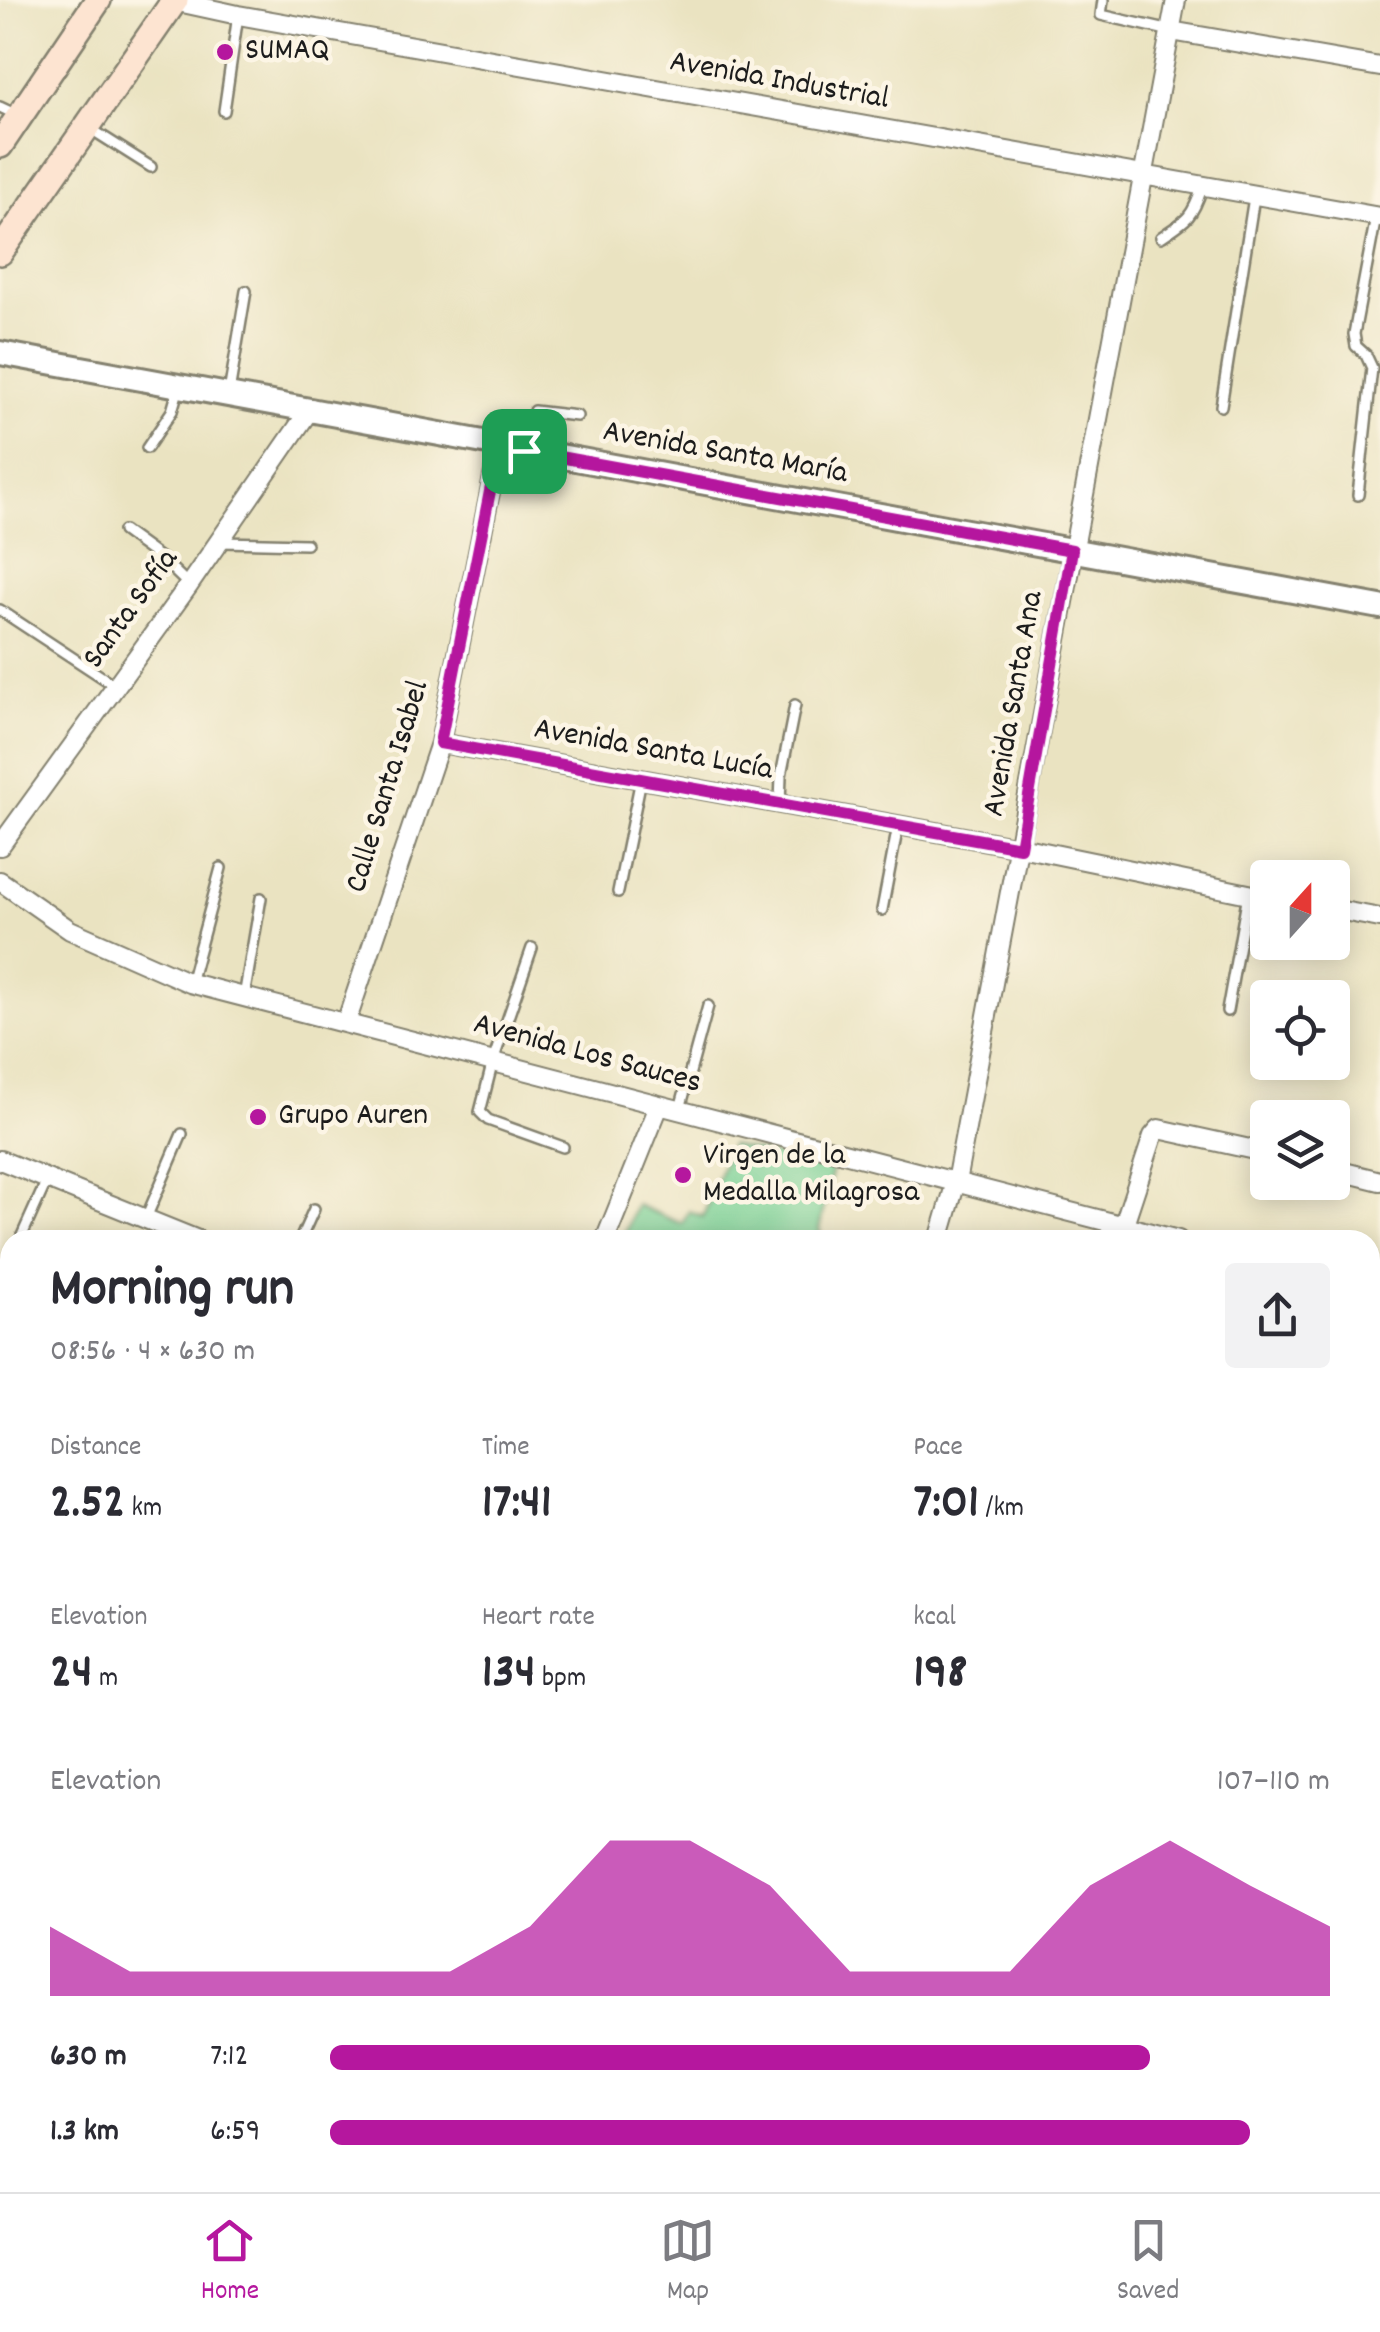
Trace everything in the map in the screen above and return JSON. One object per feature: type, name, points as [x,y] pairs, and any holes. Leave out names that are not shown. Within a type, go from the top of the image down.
[{"type":"main road","points":[[0,145],[10,111],[98,0]]},
{"type":"main road","points":[[0,252],[173,1]]},
{"type":"street","name":"Avenida Santa Ana","points":[[942,1230],[956,1182],[1020,847],[1176,0]]},
{"type":"street","name":"Avenida Industrial","points":[[173,1],[1202,188],[1379,212]]},
{"type":"street","points":[[1170,31],[1380,67]]},
{"type":"street","name":"Avenida Santa María","points":[[0,352],[1380,607]]},
{"type":"street","name":"Santa Sofía","points":[[0,846],[311,408]]},
{"type":"street","name":"Calle Santa Isabel","points":[[346,1023],[440,743],[499,446]]},
{"type":"street","name":"Avenida Santa Lucía","points":[[440,743],[1020,847],[1248,894]]},
{"type":"street","name":"Avenida Los Sauces","points":[[0,882],[70,930],[190,983],[1144,1230]]},
{"type":"street","points":[[1350,912],[1380,918]]},
{"type":"street","points":[[610,1230],[659,1106]]},
{"type":"street","points":[[1124,1224],[1153,1136],[1159,1129],[1250,1149]]},
{"type":"street","points":[[0,1160],[174,1230]]},
{"type":"street","points":[[1350,1174],[1380,1181]]},
{"type":"lane","points":[[1103,0],[1101,15],[1170,31]]},
{"type":"lane","points":[[224,111],[238,15]]},
{"type":"lane","points":[[89,128],[150,167]]},
{"type":"lane","points":[[1160,237],[1189,219],[1202,188]]},
{"type":"lane","points":[[1221,406],[1254,196]]},
{"type":"lane","points":[[1358,495],[1372,368],[1366,354],[1356,346],[1354,334],[1379,212]]},
{"type":"lane","points":[[229,393],[246,291]]},
{"type":"lane","points":[[147,448],[172,411],[179,384]]},
{"type":"lane","points":[[524,451],[534,411],[577,416]]},
{"type":"lane","points":[[124,531],[188,585]]},
{"type":"lane","points":[[218,542],[306,544]]},
{"type":"lane","points":[[0,610],[114,685]]},
{"type":"lane","points":[[780,804],[781,776],[795,704]]},
{"type":"lane","points":[[618,892],[641,779]]},
{"type":"lane","points":[[882,910],[898,826]]},
{"type":"lane","points":[[190,983],[221,868]]},
{"type":"lane","points":[[1227,1011],[1248,894]]},
{"type":"lane","points":[[244,997],[261,898]]},
{"type":"lane","points":[[532,948],[493,1061],[480,1112],[488,1120],[563,1146]]},
{"type":"lane","points":[[680,1111],[708,1006]]},
{"type":"lane","points":[[146,1218],[182,1134]]},
{"type":"lane","points":[[24,1230],[47,1180]]},
{"type":"lane","points":[[304,1230],[314,1208]]},
{"type":"green space","points":[[730,1145],[832,1168],[819,1230],[626,1230],[636,1205],[682,1224],[689,1211],[703,1217]]},
{"type":"place","name":"SUMAQ","points":[[225,52]]},
{"type":"place","name":"Grupo Auren","points":[[258,1117]]},
{"type":"place","name":"Virgen de la Medalla Milagrosa","points":[[683,1175]]},
{"type":"route","points":[[499,446],[524,451],[1072,550],[1020,847],[440,743],[499,446]]}]
